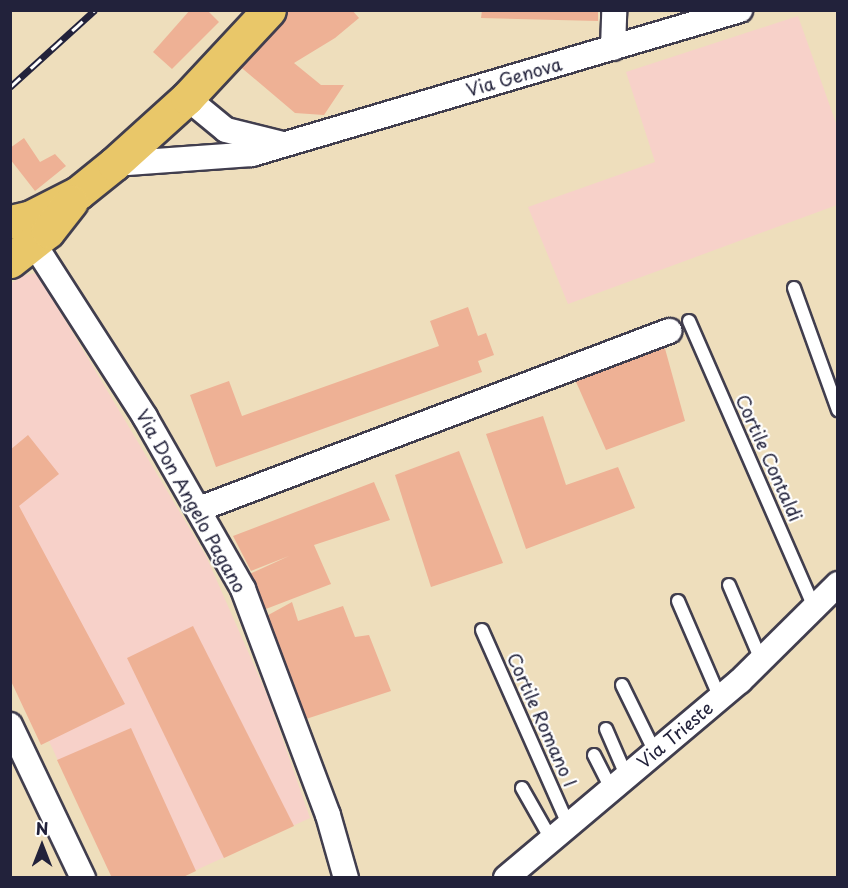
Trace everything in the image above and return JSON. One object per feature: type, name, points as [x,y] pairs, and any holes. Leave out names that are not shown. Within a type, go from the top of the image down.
[{"type":"main road","points":[[22,253],[78,193],[114,164],[186,98],[269,10]]},
{"type":"main road","points":[[10,222],[31,216],[78,193]]},
{"type":"street","points":[[613,48],[614,10]]},
{"type":"street","name":"Via Genova","points":[[114,164],[183,162],[252,153],[740,10]]},
{"type":"street","name":"Via Genova","points":[[186,98],[226,130],[288,144]]},
{"type":"street","name":"Via Don Angelo Pagano","points":[[22,253],[200,509],[243,589],[328,815],[346,878]]},
{"type":"street","points":[[200,509],[679,326]]},
{"type":"street","name":"Via Trieste","points":[[506,878],[720,698],[815,609],[837,584]]},
{"type":"street","points":[[10,725],[83,878]]},
{"type":"lane","points":[[794,288],[837,410]]},
{"type":"lane","name":"Cortile Contaldi","points":[[679,326],[815,609]]},
{"type":"lane","points":[[729,585],[761,660]]},
{"type":"lane","points":[[678,601],[720,698]]},
{"type":"lane","name":"Cortile Romano I","points":[[482,630],[560,831]]},
{"type":"lane","points":[[622,685],[655,752]]},
{"type":"lane","points":[[606,729],[619,782]]},
{"type":"lane","points":[[594,755],[619,782]]},
{"type":"lane","points":[[522,788],[560,831]]},
{"type":"shaded area","points":[[798,16],[837,126],[837,205],[568,304],[528,207],[655,162],[626,72]]},
{"type":"shaded area","points":[[37,273],[206,556],[268,697],[310,818],[181,877],[112,877],[11,659],[10,284],[24,275]]},
{"type":"building","points":[[190,10],[207,10],[219,22],[172,69],[153,52]]},
{"type":"building","points":[[288,10],[352,10],[359,18],[335,38],[294,63],[321,85],[344,85],[324,115],[295,113],[237,64]]},
{"type":"building","points":[[482,10],[598,10],[598,21],[481,18]]},
{"type":"building","points":[[24,138],[40,162],[55,154],[66,166],[35,191],[10,159],[10,148]]},
{"type":"building","points":[[468,307],[478,336],[486,333],[494,355],[478,361],[482,372],[216,467],[190,395],[229,381],[242,416],[439,346],[430,321]]},
{"type":"building","points":[[664,345],[685,421],[606,450],[573,375]]},
{"type":"building","points":[[543,416],[566,485],[618,467],[635,508],[526,549],[486,434]]},
{"type":"building","points":[[28,435],[59,474],[19,506],[125,704],[41,745],[10,679],[10,450]]},
{"type":"building","points":[[459,451],[503,563],[431,587],[395,475]]},
{"type":"building","points":[[374,482],[390,520],[314,545],[331,584],[258,612],[243,577],[289,556],[251,571],[233,536]]},
{"type":"building","points":[[292,602],[298,621],[343,606],[355,637],[369,635],[391,691],[300,721],[261,619]]},
{"type":"building","points":[[193,626],[294,826],[224,858],[127,658]]},
{"type":"building","points":[[131,728],[196,871],[181,878],[112,878],[57,760]]},
{"type":"railway","points":[[10,87],[95,10]]}]
